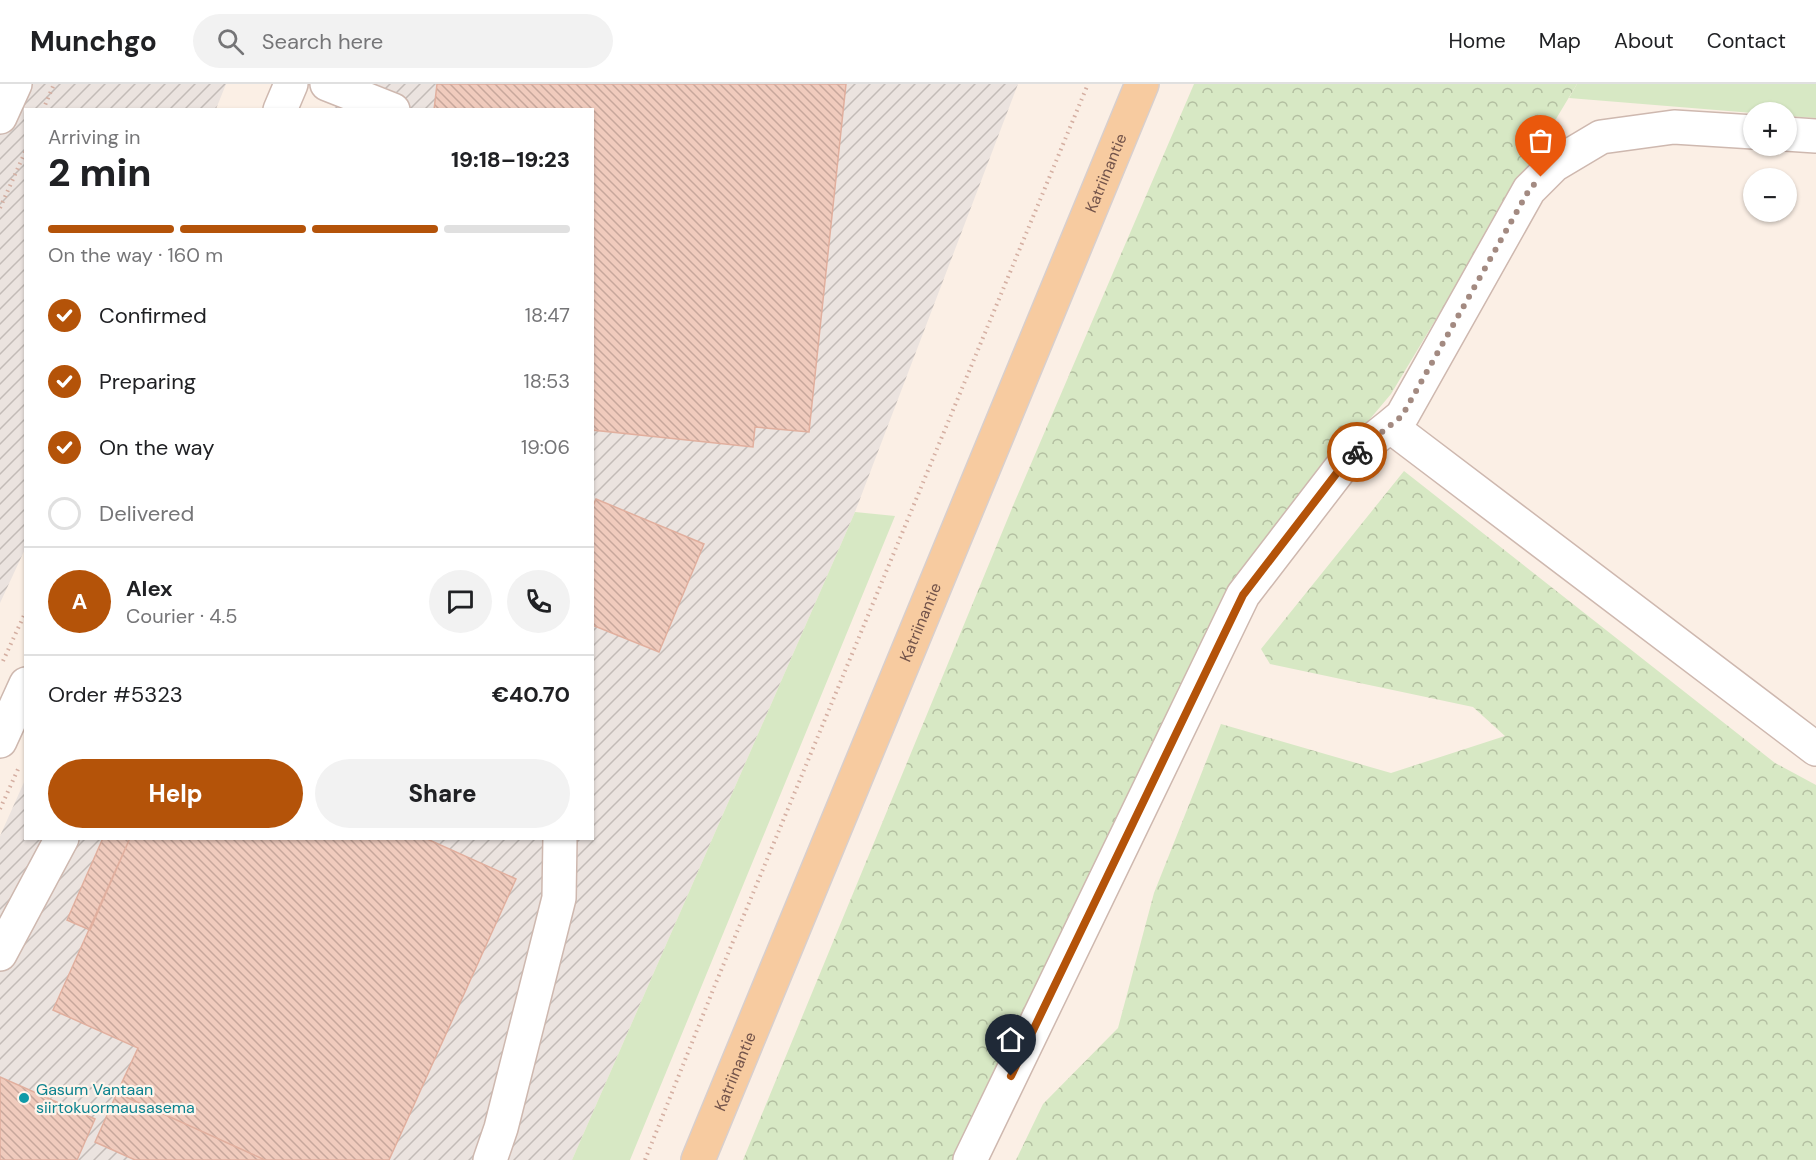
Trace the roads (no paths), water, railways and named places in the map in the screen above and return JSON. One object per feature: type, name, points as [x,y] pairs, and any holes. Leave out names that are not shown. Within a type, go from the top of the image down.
[{"type":"main road","name":"Katriinantie","points":[[698,1160],[1142,84]]},
{"type":"street","points":[[0,117],[15,84]]},
{"type":"street","points":[[281,108],[291,84]]},
{"type":"street","points":[[327,84],[388,108]]},
{"type":"street","points":[[970,1160],[1243,595],[1346,461],[1402,416],[1529,190],[1554,165],[1601,137],[1674,127],[1743,131]]},
{"type":"street","points":[[1797,135],[1816,136]]},
{"type":"street","points":[[1390,426],[1816,749]]},
{"type":"street","points":[[11,752],[14,696]]},
{"type":"street","points":[[2,944],[61,840]]},
{"type":"street","points":[[490,1160],[501,1128],[560,898],[560,840]]},
{"type":"place","name":"Gasum Vantaan siirtokuormausasema","points":[[24,1098]]}]
